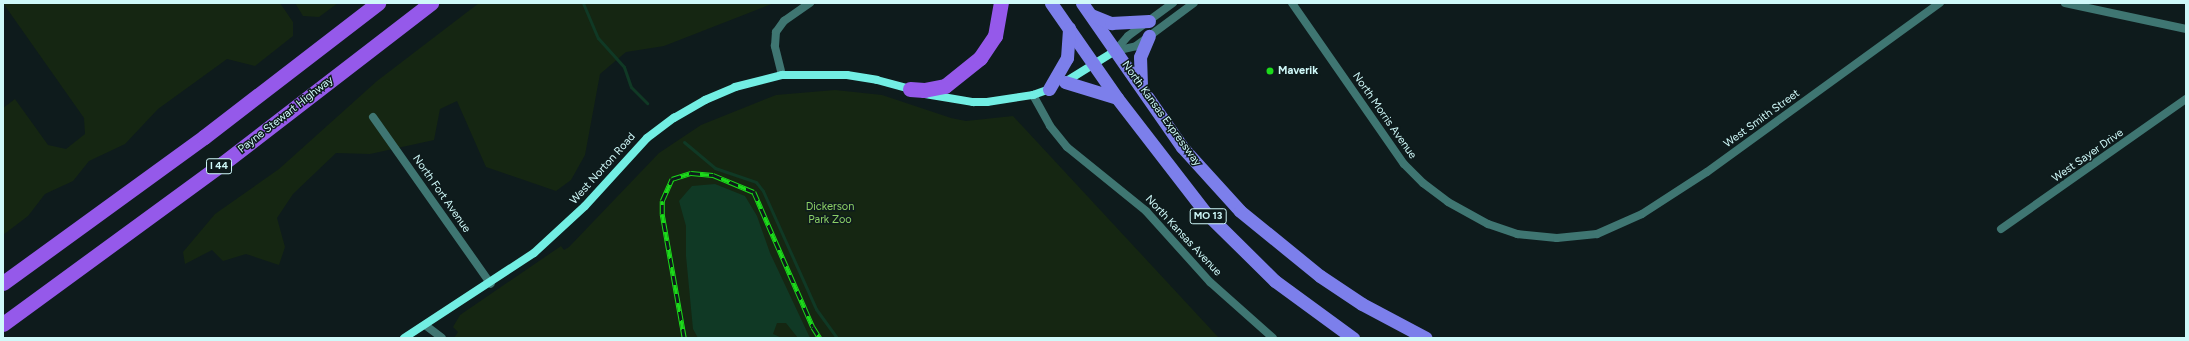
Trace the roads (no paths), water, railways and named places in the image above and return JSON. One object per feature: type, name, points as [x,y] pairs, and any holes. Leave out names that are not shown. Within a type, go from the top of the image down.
[{"type":"highway","points":[[3,283],[204,137],[378,3]]},
{"type":"highway","name":"Payne Stewart Highway","points":[[3,324],[222,164],[431,3]]},
{"type":"highway","points":[[910,89],[924,90],[945,86],[980,58],[995,36],[1001,3]]},
{"type":"highway","name":"MO 13","points":[[1051,3],[1117,98],[1177,178],[1219,228],[1280,285],[1352,338]]},
{"type":"highway","name":"North Kansas Expressway","points":[[1082,3],[1182,147],[1225,196],[1259,228],[1341,290],[1426,338]]},
{"type":"highway","points":[[1091,15],[1111,23],[1149,20]]},
{"type":"highway","points":[[1049,89],[1067,58],[1069,28]]},
{"type":"highway","points":[[1142,89],[1140,58],[1149,36]]},
{"type":"highway","points":[[1065,82],[1117,98]]},
{"type":"main road","name":"West Norton Road","points":[[404,338],[491,284],[552,238],[585,206],[635,149],[669,121],[721,93],[782,75],[847,75],[973,102],[1034,95],[1065,82],[1094,66],[1115,51]]},
{"type":"street","points":[[782,75],[775,46],[776,32],[784,22],[810,3]]},
{"type":"street","name":"West Norton Road","points":[[1115,51],[1128,36],[1172,3]]},
{"type":"street","name":"West Norton Road","points":[[1115,51],[1136,46],[1194,3]]},
{"type":"street","name":"North Morris Avenue","points":[[1292,3],[1404,164],[1435,193],[1474,218],[1518,234],[1558,238],[1597,234]]},
{"type":"street","name":"West Smith Street","points":[[1597,234],[1642,214],[1678,192],[1929,6],[1940,3]]},
{"type":"street","points":[[2065,3],[2186,30]]},
{"type":"street","name":"North Kansas Avenue","points":[[1034,95],[1050,126],[1068,147],[1146,211],[1210,282],[1273,338]]},
{"type":"street","name":"West Sayer Drive","points":[[2001,229],[2186,99]]},
{"type":"street","name":"North Fort Avenue","points":[[374,117],[491,284]]},
{"type":"street","points":[[425,325],[442,338]]},
{"type":"waterway","points":[[583,3],[598,38],[624,67],[631,87],[647,103]]},
{"type":"waterway","points":[[684,142],[715,168],[756,182],[763,191],[816,309],[837,338]]},
{"type":"railway","points":[[684,338],[662,214],[662,201],[672,179],[691,173],[713,175],[754,192],[813,327],[820,338]]},
{"type":"place","name":"Maverik","points":[[1270,71]]},
{"type":"park label","name":"Dickerson Park Zoo","points":[[830,214]]}]
